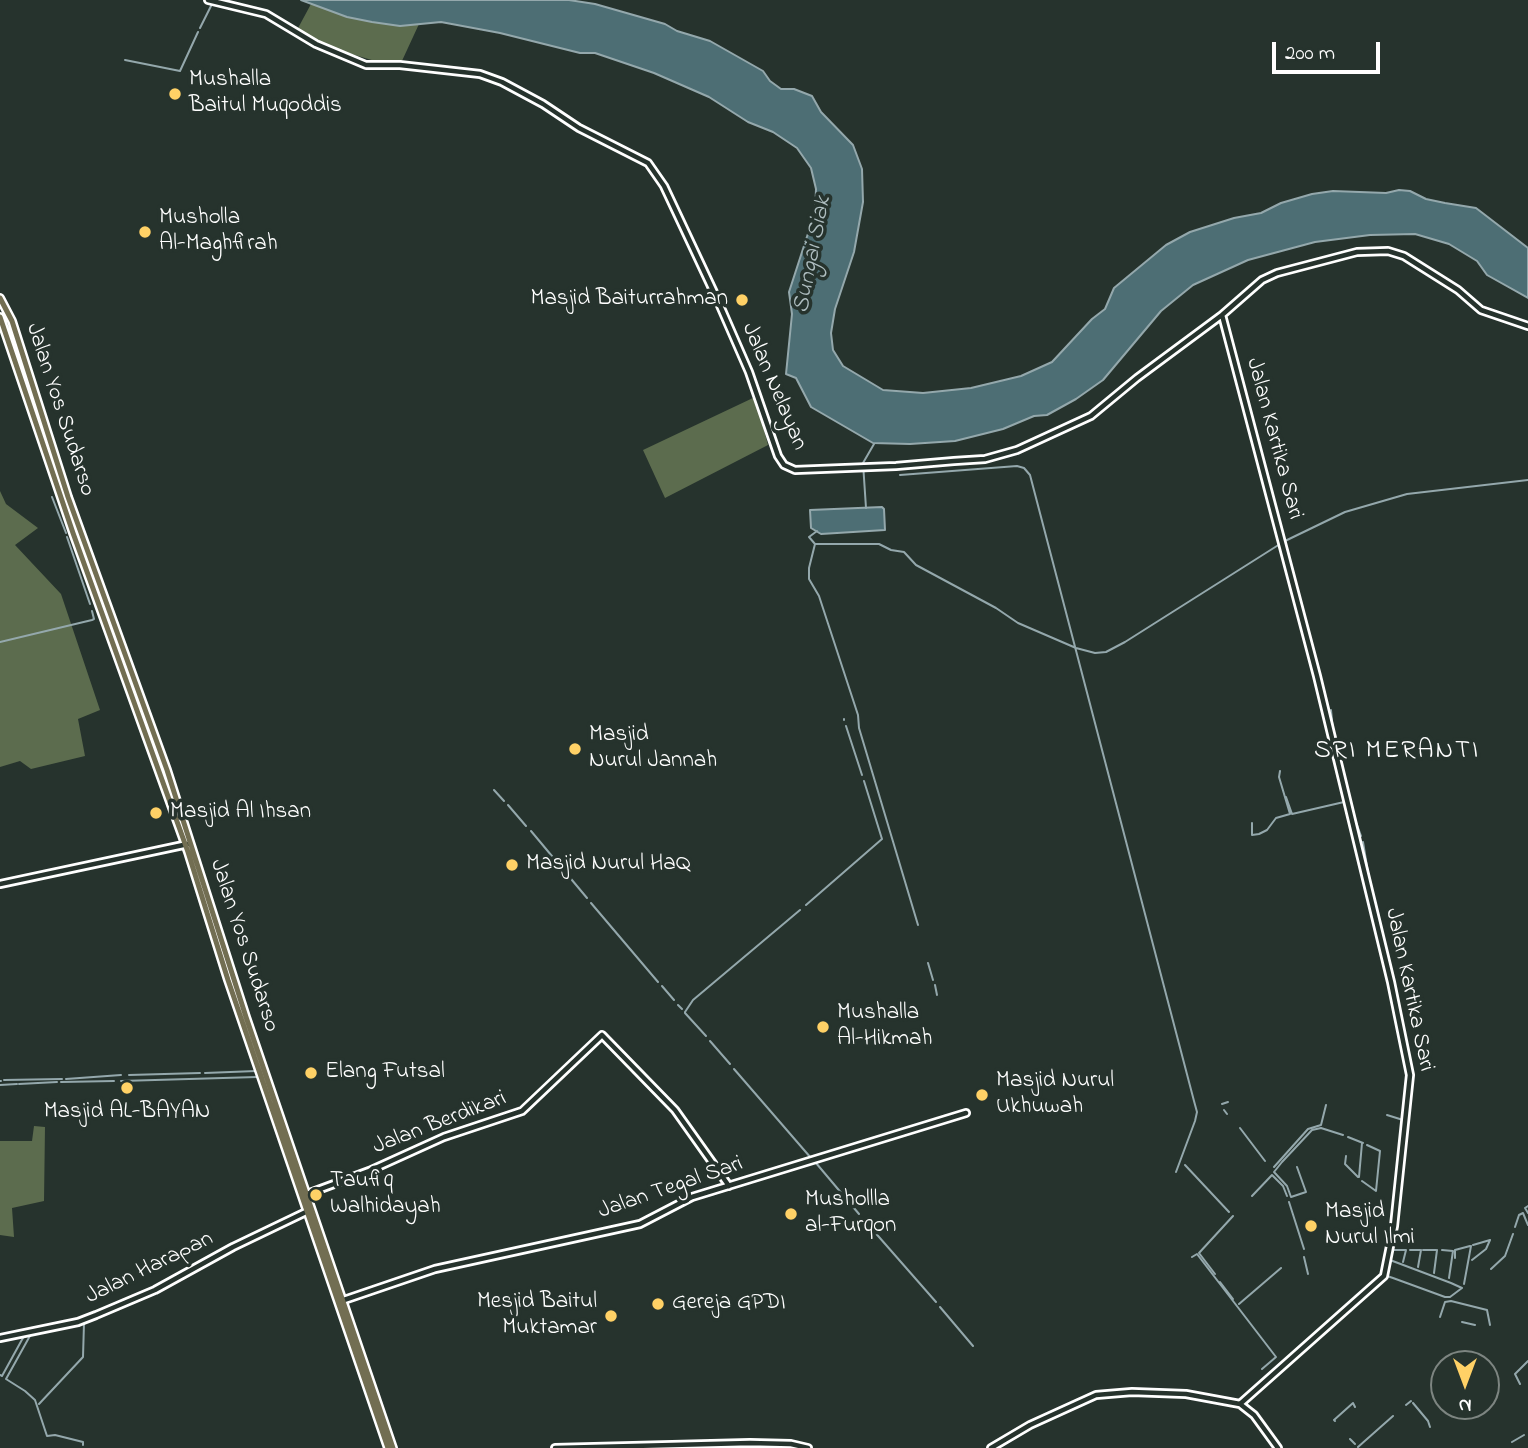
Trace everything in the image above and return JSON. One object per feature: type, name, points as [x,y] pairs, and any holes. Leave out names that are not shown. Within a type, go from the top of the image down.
[{"type":"main road","name":"Jalan Yos Sudarso","points":[[0,298],[15,332],[68,497],[90,553],[308,1211],[393,1448]]},
{"type":"main road","name":"Jalan Yos Sudarso","points":[[0,317],[81,556],[188,844]]},
{"type":"main road","points":[[81,556],[90,553]]},
{"type":"main road","name":"Jalan Yos Sudarso","points":[[294,1165],[307,1194],[344,1300],[388,1448]]},
{"type":"street","name":"Jalan Nelayan","points":[[208,0],[266,15],[316,44],[366,65],[400,65],[480,74],[502,82],[543,104],[579,128],[645,161],[656,172],[711,284],[748,372],[778,456],[785,465],[796,470],[865,468],[985,458],[1034,443],[1091,416],[1222,315],[1258,283],[1277,273],[1357,252],[1376,250],[1404,256],[1458,290],[1481,310],[1528,326]]},
{"type":"street","name":"Jalan Kartika Sari","points":[[1222,315],[1350,811],[1408,1055],[1410,1077],[1394,1226],[1384,1276],[1240,1404]]},
{"type":"street","points":[[0,884],[188,844]]},
{"type":"street","name":"Jalan Berdikari","points":[[307,1194],[369,1171],[444,1137],[522,1111],[601,1035],[675,1110],[729,1186]]},
{"type":"street","name":"Jalan Tegal Sari","points":[[344,1300],[435,1269],[640,1224],[692,1197],[966,1113]]},
{"type":"street","name":"Jalan Harapan","points":[[0,1338],[78,1322],[96,1315],[155,1290],[308,1211]]},
{"type":"street","points":[[991,1448],[1042,1419],[1103,1394],[1132,1391],[1186,1394],[1240,1404],[1254,1415],[1278,1448]]},
{"type":"street","points":[[555,1448],[750,1443],[808,1448]]},
{"type":"green space","points":[[311,4],[347,17],[372,22],[400,26],[419,24],[401,63],[375,61],[338,50],[297,30]]},
{"type":"green space","points":[[755,397],[768,445],[665,498],[643,450]]},
{"type":"green space","points":[[0,491],[6,504],[38,528],[15,545],[61,594],[100,710],[78,719],[85,756],[31,769],[20,761],[0,767]]},
{"type":"green space","points":[[34,1126],[45,1127],[44,1201],[12,1208],[14,1237],[0,1235],[0,1141],[32,1141]]},
{"type":"water","name":"Sungai Siak","points":[[301,0],[569,0],[595,4],[665,24],[677,31],[710,41],[763,71],[770,81],[781,89],[794,89],[812,96],[821,112],[853,145],[862,169],[863,202],[854,252],[835,309],[831,333],[833,350],[843,366],[883,390],[923,393],[971,388],[1021,376],[1052,362],[1092,319],[1105,309],[1114,288],[1166,245],[1190,232],[1234,218],[1261,213],[1281,203],[1312,194],[1333,191],[1410,191],[1426,199],[1476,208],[1528,248],[1528,298],[1487,275],[1477,261],[1449,244],[1415,234],[1370,235],[1315,242],[1248,260],[1193,285],[1161,311],[1103,380],[1047,415],[1034,416],[1003,429],[955,441],[873,443],[811,407],[796,378],[786,374],[792,314],[789,292],[815,212],[816,189],[811,168],[797,148],[709,97],[654,73],[595,53],[580,53],[500,33],[441,22],[400,26],[372,22],[347,17]]},
{"type":"water","points":[[882,507],[885,530],[821,534],[811,528],[810,510]]},
{"type":"waterway","points":[[200,28],[212,4]]},
{"type":"waterway","points":[[125,60],[180,71],[198,32]]},
{"type":"waterway","points":[[866,508],[863,463],[874,444]]},
{"type":"waterway","points":[[900,475],[1017,466],[1024,468],[1030,475],[1197,1112],[1176,1172]]},
{"type":"waterway","points":[[1285,541],[1345,512],[1407,494],[1528,480]]},
{"type":"waterway","points":[[52,497],[66,533]]},
{"type":"waterway","points":[[817,531],[809,537],[815,544],[809,579],[819,596],[858,715],[859,728],[918,925]]},
{"type":"waterway","points":[[67,537],[90,604]]},
{"type":"waterway","points":[[815,544],[879,544],[904,552],[916,565],[996,608],[1018,623],[1076,648],[1095,653],[1106,652],[1125,642],[1280,544]]},
{"type":"waterway","points":[[0,642],[92,620],[92,611]]},
{"type":"waterway","points":[[1331,710],[1333,731]]},
{"type":"waterway","points":[[846,726],[862,775]]},
{"type":"waterway","points":[[1328,732],[1345,801]]},
{"type":"waterway","points":[[1252,823],[1252,835],[1259,834],[1267,830],[1276,818],[1290,814],[1279,777],[1280,771]]},
{"type":"waterway","points":[[806,905],[882,839],[864,781]]},
{"type":"waterway","points":[[494,790],[504,801]]},
{"type":"waterway","points":[[1286,797],[1292,814],[1344,802]]},
{"type":"waterway","points":[[508,805],[526,826]]},
{"type":"waterway","points":[[1353,814],[1361,836]]},
{"type":"waterway","points":[[531,831],[587,898]]},
{"type":"waterway","points":[[1363,842],[1371,891]]},
{"type":"waterway","points":[[1373,896],[1376,913]]},
{"type":"waterway","points":[[591,903],[658,982]]},
{"type":"waterway","points":[[685,1012],[693,1000],[800,910]]},
{"type":"waterway","points":[[928,963],[933,980]]},
{"type":"waterway","points":[[935,985],[937,995]]},
{"type":"waterway","points":[[662,986],[674,1000]]},
{"type":"waterway","points":[[1396,996],[1404,1029]]},
{"type":"waterway","points":[[678,1005],[682,1009]]},
{"type":"waterway","points":[[685,1013],[706,1036]]},
{"type":"waterway","points":[[710,1041],[730,1064]]},
{"type":"waterway","points":[[734,1069],[811,1158]]},
{"type":"waterway","points":[[205,1073],[256,1071]]},
{"type":"waterway","points":[[129,1075],[200,1073]]},
{"type":"waterway","points":[[66,1079],[121,1075]]},
{"type":"waterway","points":[[121,1081],[257,1077]]},
{"type":"waterway","points":[[4,1080],[62,1079]]},
{"type":"waterway","points":[[61,1082],[114,1081]]},
{"type":"waterway","points":[[19,1084],[57,1082]]},
{"type":"waterway","points":[[0,1085],[17,1084]]},
{"type":"waterway","points":[[1222,1104],[1228,1102]]},
{"type":"waterway","points":[[1274,1167],[1308,1129],[1321,1125],[1326,1105]]},
{"type":"waterway","points":[[1224,1110],[1227,1114]]},
{"type":"waterway","points":[[1387,1115],[1403,1120]]},
{"type":"waterway","points":[[1240,1128],[1265,1161]]},
{"type":"waterway","points":[[1297,1167],[1306,1192],[1291,1197],[1287,1186],[1274,1172],[1282,1162],[1312,1130],[1321,1128],[1343,1135]]},
{"type":"waterway","points":[[1348,1137],[1363,1143]]},
{"type":"waterway","points":[[1359,1177],[1362,1143]]},
{"type":"waterway","points":[[1362,1181],[1376,1191],[1380,1151],[1367,1145]]},
{"type":"waterway","points":[[1346,1156],[1345,1164],[1358,1177]]},
{"type":"waterway","points":[[816,1163],[859,1214]]},
{"type":"waterway","points":[[1185,1165],[1229,1212]]},
{"type":"waterway","points":[[1252,1196],[1272,1175],[1283,1186],[1287,1196]]},
{"type":"waterway","points":[[1289,1202],[1304,1249]]},
{"type":"waterway","points":[[1528,1206],[1525,1208],[1528,1213]]},
{"type":"waterway","points":[[264,1230],[303,1210]]},
{"type":"waterway","points":[[1515,1227],[1519,1215],[1523,1213],[1528,1225]]},
{"type":"waterway","points":[[1215,1274],[1199,1253],[1233,1216]]},
{"type":"waterway","points":[[865,1221],[936,1302]]},
{"type":"waterway","points":[[1491,1269],[1505,1256],[1513,1234]]},
{"type":"waterway","points":[[170,1284],[252,1240]]},
{"type":"waterway","points":[[1472,1260],[1486,1249],[1490,1240],[1473,1245]]},
{"type":"waterway","points":[[1455,1258],[1455,1250],[1470,1246]]},
{"type":"waterway","points":[[1464,1284],[1471,1246]]},
{"type":"waterway","points":[[1391,1254],[1392,1250],[1406,1250],[1403,1262]]},
{"type":"waterway","points":[[1410,1250],[1420,1250]]},
{"type":"waterway","points":[[1418,1267],[1421,1250]]},
{"type":"waterway","points":[[1423,1250],[1436,1250]]},
{"type":"waterway","points":[[1434,1273],[1437,1250]]},
{"type":"waterway","points":[[1442,1250],[1453,1251],[1449,1278]]},
{"type":"waterway","points":[[1192,1257],[1197,1254],[1276,1357],[1262,1369]]},
{"type":"waterway","points":[[1304,1257],[1308,1274]]},
{"type":"waterway","points":[[1390,1260],[1451,1283],[1462,1288],[1450,1297],[1445,1297],[1387,1276],[1390,1260]]},
{"type":"waterway","points":[[1239,1304],[1281,1268]]},
{"type":"waterway","points":[[145,1292],[171,1279]]},
{"type":"waterway","points":[[1220,1282],[1233,1299]]},
{"type":"waterway","points":[[1440,1317],[1445,1302],[1451,1301],[1487,1310],[1490,1325]]},
{"type":"waterway","points":[[85,1321],[132,1302]]},
{"type":"waterway","points":[[940,1307],[973,1346]]},
{"type":"waterway","points":[[1462,1322],[1475,1325]]},
{"type":"waterway","points":[[39,1404],[83,1357],[84,1323]]},
{"type":"waterway","points":[[40,1332],[31,1334],[6,1379],[35,1400],[47,1436],[55,1435],[83,1442],[83,1445]]},
{"type":"waterway","points":[[0,1341],[23,1336]]},
{"type":"waterway","points":[[0,1375],[2,1376],[24,1336]]},
{"type":"waterway","points":[[1520,1384],[1515,1374],[1528,1361]]},
{"type":"waterway","points":[[1406,1405],[1411,1401]]},
{"type":"waterway","points":[[1335,1421],[1353,1403],[1355,1407]]},
{"type":"waterway","points":[[1413,1403],[1430,1427]]},
{"type":"waterway","points":[[1358,1447],[1393,1416]]},
{"type":"waterway","points":[[1512,1442],[1524,1435]]},
{"type":"waterway","points":[[1350,1439],[1355,1444]]},
{"type":"place","name":"Mushalla Baitul Muqoddis","points":[[175,94]]},
{"type":"place","name":"Musholla Al-Maghfirah","points":[[145,232]]},
{"type":"place","name":"Masjid Baiturrahman","points":[[742,300]]},
{"type":"place","name":"Masjid Nurul Jannah","points":[[575,749]]},
{"type":"place","name":"Masjid Al Ihsan","points":[[156,813]]},
{"type":"place","name":"Masjid Nurul HaQ","points":[[512,865]]},
{"type":"place","name":"Mushalla Al-Hikmah","points":[[823,1027]]},
{"type":"place","name":"Elang Futsal","points":[[311,1073]]},
{"type":"place","name":"Masjid AL-BAYAN","points":[[127,1088]]},
{"type":"place","name":"Masjid Nurul Ukhuwah","points":[[982,1095]]},
{"type":"place","name":"Taufiq Walhidayah","points":[[316,1195]]},
{"type":"place","name":"Mushollla al-Furqon","points":[[791,1214]]},
{"type":"place","name":"Masjid Nurul Ilmi","points":[[1311,1226]]},
{"type":"place","name":"Gereja GPDI","points":[[658,1304]]},
{"type":"place","name":"Mesjid Baitul Muktamar","points":[[611,1316]]},
{"type":"district","name":"SRI MERANTI","points":[[1397,753]]}]
